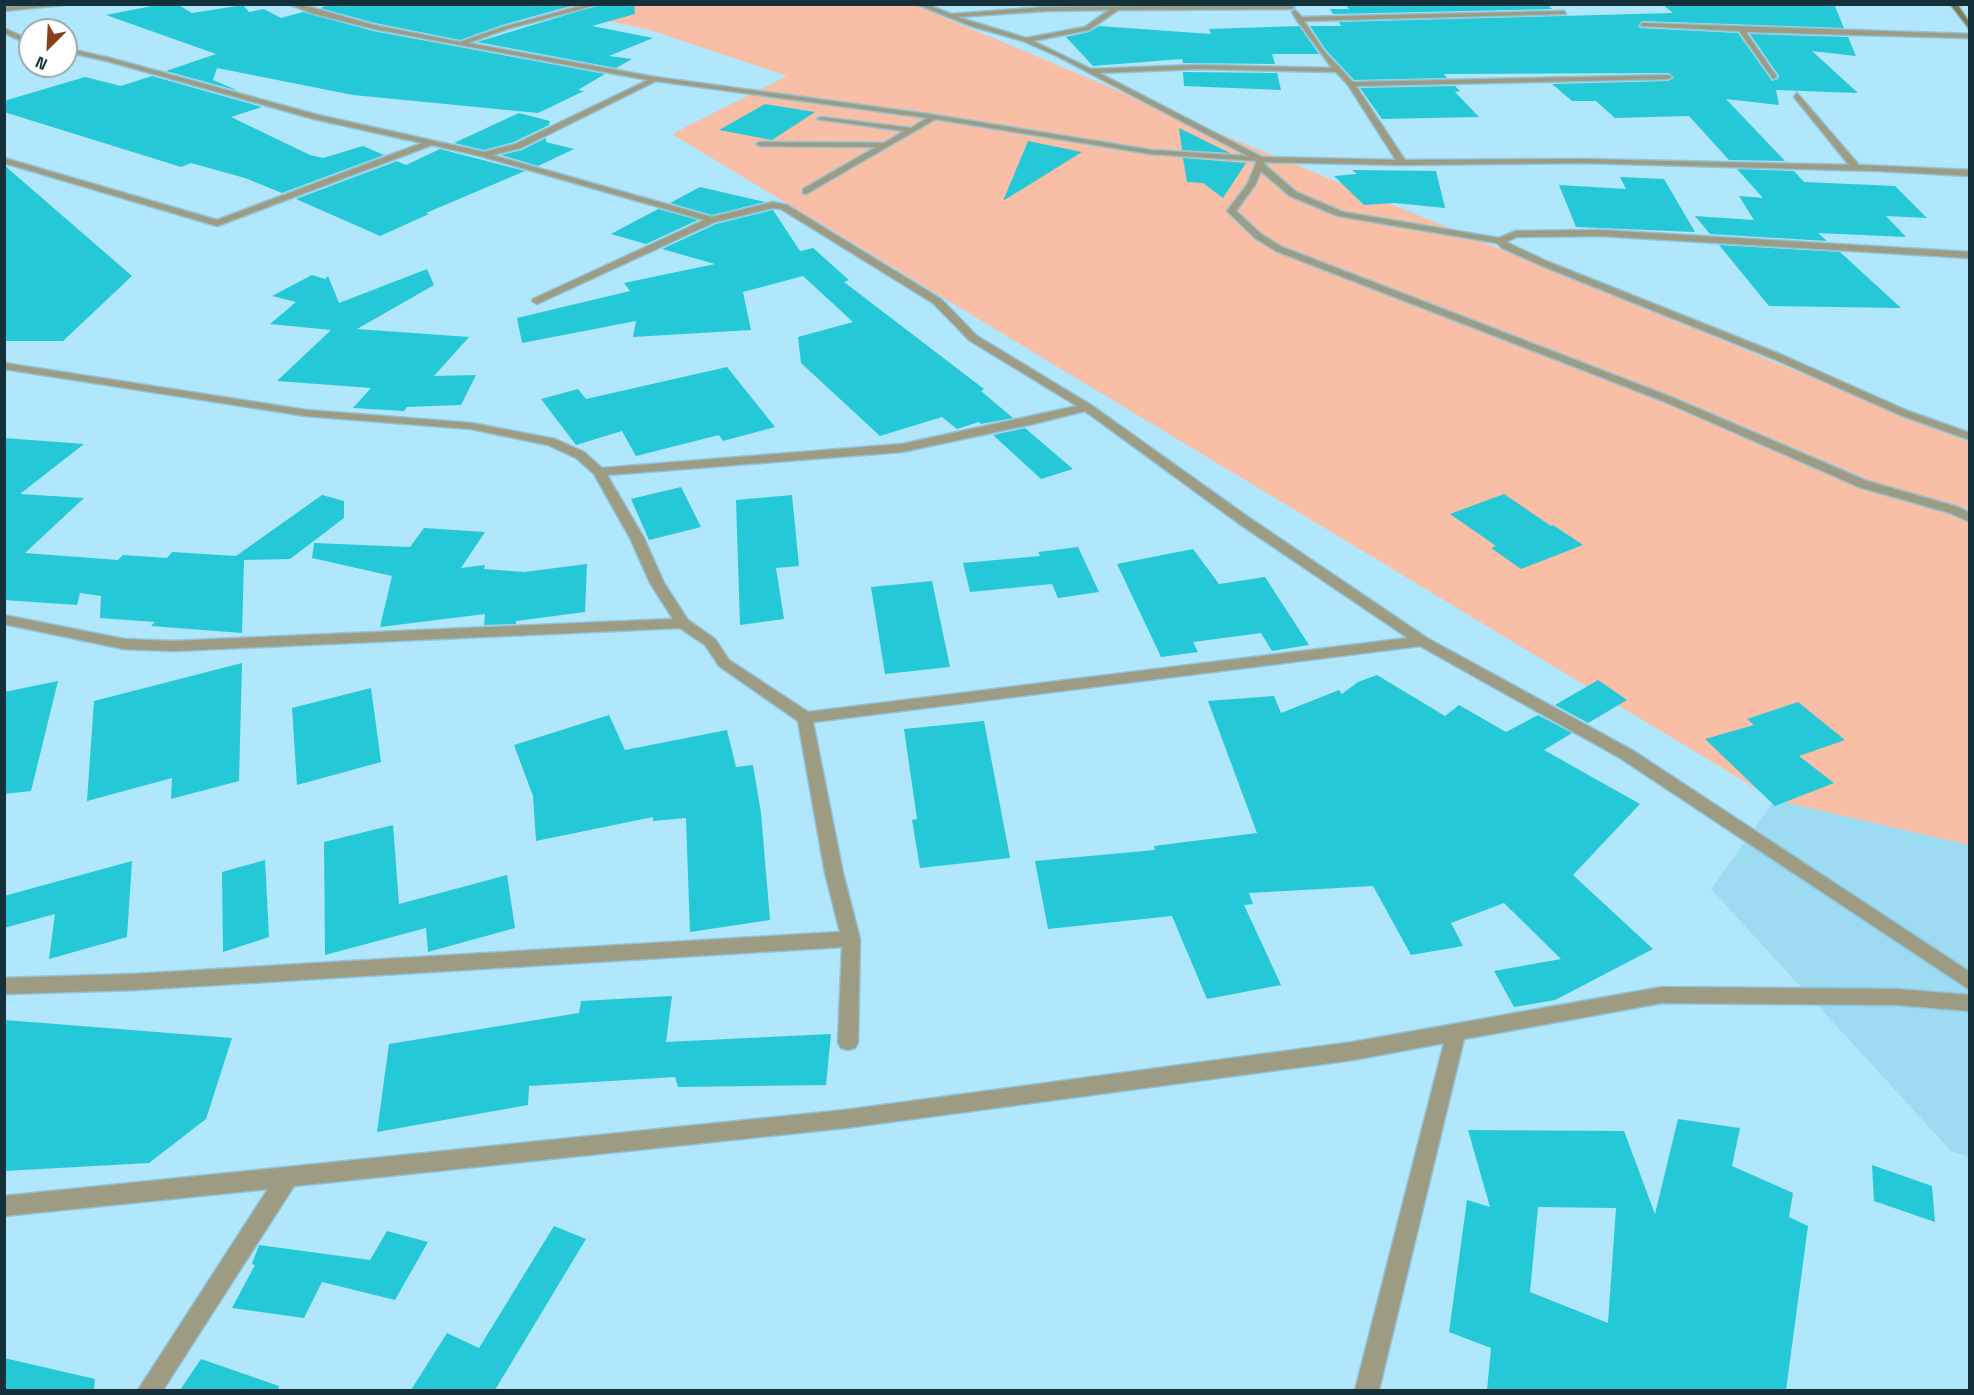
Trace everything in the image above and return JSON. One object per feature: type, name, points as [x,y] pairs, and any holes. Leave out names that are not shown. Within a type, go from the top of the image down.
[{"type":"main road","points":[[1953,4],[1970,28]]},
{"type":"street","points":[[4,9],[69,4]]},
{"type":"street","points":[[292,4],[313,12],[374,27],[655,79],[935,117],[1152,152],[1261,162],[1582,161],[1856,167],[1970,173]]},
{"type":"street","points":[[460,44],[505,28],[597,4]]},
{"type":"street","points":[[919,4],[945,15],[1025,40],[1089,71],[1261,162],[1293,194],[1341,214],[1500,241],[1516,234],[1601,233],[1970,255]]},
{"type":"street","points":[[945,15],[1046,9],[1291,6],[1322,52],[1352,84],[1402,163]]},
{"type":"street","points":[[1025,40],[1087,29],[1117,8]]},
{"type":"street","points":[[1299,19],[1564,13]]},
{"type":"street","points":[[1642,25],[1970,36]]},
{"type":"street","points":[[1741,29],[1773,77]]},
{"type":"street","points":[[4,30],[18,38]]},
{"type":"street","points":[[78,53],[317,117],[484,154],[712,220]]},
{"type":"street","points":[[1089,71],[1197,67],[1338,70]]},
{"type":"street","points":[[1352,84],[1668,76]]},
{"type":"street","points":[[484,154],[518,146],[655,79]]},
{"type":"street","points":[[1797,95],[1833,142],[1856,167]]},
{"type":"street","points":[[806,191],[935,117]]},
{"type":"street","points":[[821,119],[912,130]]},
{"type":"street","points":[[4,160],[217,223],[429,142]]},
{"type":"street","points":[[760,144],[886,145]]},
{"type":"street","points":[[1261,162],[1251,185],[1232,210],[1258,236],[1279,249],[1667,399],[1863,484],[1954,510],[1970,518]]},
{"type":"street","points":[[537,301],[712,220],[773,205],[784,207],[937,300],[973,338],[1087,407],[1246,522],[1422,641],[1626,754],[1970,982]]},
{"type":"street","points":[[1500,241],[1505,246],[1543,263],[1778,357],[1904,413],[1970,437]]},
{"type":"street","points":[[4,366],[306,413],[471,426],[551,442],[580,455],[599,472],[637,538],[657,583],[683,623],[710,642],[724,663],[805,718],[1422,641]]},
{"type":"street","points":[[599,472],[902,448],[1033,421],[1087,407]]},
{"type":"street","points":[[1954,510],[1970,508]]},
{"type":"street","points":[[4,619],[124,644],[173,646],[683,623]]},
{"type":"street","points":[[805,718],[834,873],[850,939],[848,1042]]},
{"type":"street","points":[[4,986],[134,982],[850,939]]},
{"type":"street","points":[[4,1206],[845,1119],[1353,1051],[1662,995],[1896,997],[1970,1003]]},
{"type":"street","points":[[1367,1390],[1456,1033]]},
{"type":"street","points":[[150,1390],[289,1175]]},
{"type":"shaded area","points":[[533,5],[915,5],[1209,129],[1969,442],[1969,845],[1775,800],[672,134],[787,76],[650,30]]},
{"type":"shaded area","points":[[1775,800],[1969,845],[1969,1157],[1951,1151],[1711,889]]},
{"type":"building","points":[[162,4],[177,4],[192,13],[243,5],[249,12],[264,9],[281,18],[303,12],[373,31],[605,74],[578,90],[584,91],[538,113],[353,95],[217,68],[213,80],[239,91],[166,71],[216,54],[106,15]]},
{"type":"building","points":[[332,4],[578,4],[502,25],[460,40],[375,23],[320,8]]},
{"type":"building","points":[[602,4],[634,4],[635,14],[592,26],[653,38],[609,56],[632,59],[616,68],[477,42]]},
{"type":"building","points":[[1345,4],[1547,4],[1552,9],[1333,14],[1330,9],[1349,9]]},
{"type":"building","points":[[1662,4],[1834,4],[1844,28],[1642,21],[1638,26],[1640,28],[1738,33],[1772,81],[1778,79],[1779,76],[1750,34],[1848,37],[1856,56],[1812,51],[1858,93],[1776,90],[1779,105],[1726,99],[1785,161],[1729,160],[1689,116],[1615,118],[1596,101],[1572,101],[1552,84],[1668,81],[1674,78],[1669,73],[1444,74],[1447,78],[1354,80],[1326,50],[1310,26],[1341,26],[1339,22],[1673,13]]},
{"type":"building","points":[[1099,26],[1211,34],[1209,29],[1299,26],[1319,54],[1272,54],[1275,64],[1183,63],[1182,59],[1093,66],[1066,37],[1089,32]]},
{"type":"building","points":[[1183,72],[1277,73],[1281,90],[1184,86]]},
{"type":"building","points":[[152,76],[262,107],[231,117],[310,155],[323,158],[363,146],[384,155],[282,193],[245,178],[191,163],[181,167],[4,112],[4,101],[85,77],[121,86]]},
{"type":"building","points":[[1455,86],[1460,91],[1455,92],[1479,117],[1382,119],[1360,88]]},
{"type":"building","points":[[765,104],[815,112],[772,140],[719,130]]},
{"type":"building","points":[[519,113],[550,121],[549,125],[514,142],[484,150],[454,143]]},
{"type":"building","points":[[1179,128],[1230,153],[1182,150]]},
{"type":"building","points":[[546,138],[546,142],[574,149],[538,166],[501,155],[522,150]]},
{"type":"building","points":[[1028,141],[1082,152],[1003,201]]},
{"type":"building","points":[[440,149],[525,171],[426,213],[429,214],[380,236],[296,199],[397,161],[406,165]]},
{"type":"building","points":[[1183,158],[1246,163],[1223,198],[1203,183],[1187,182]]},
{"type":"building","points":[[4,165],[132,276],[63,341],[4,341]]},
{"type":"building","points":[[1737,169],[1794,171],[1804,182],[1895,186],[1927,218],[1886,216],[1906,237],[1818,233],[1827,241],[1710,234],[1695,216],[1754,220],[1739,196],[1763,198]]},
{"type":"building","points":[[1352,170],[1436,171],[1445,208],[1395,203],[1364,205],[1334,176],[1357,174]]},
{"type":"building","points":[[1620,177],[1664,179],[1695,232],[1576,227],[1559,185],[1626,189]]},
{"type":"building","points":[[700,187],[765,202],[712,215],[670,203]]},
{"type":"building","points":[[658,209],[698,220],[646,244],[611,234]]},
{"type":"building","points":[[773,210],[800,251],[813,248],[849,280],[844,282],[984,389],[981,391],[1013,418],[981,424],[979,422],[957,429],[942,417],[880,436],[801,363],[798,337],[853,322],[803,276],[743,292],[751,330],[633,337],[636,321],[522,343],[517,318],[630,291],[624,283],[715,264],[662,249],[716,224]]},
{"type":"building","points":[[1719,245],[1840,252],[1901,308],[1769,306]]},
{"type":"building","points":[[427,269],[434,285],[357,329],[469,337],[434,376],[476,375],[461,405],[407,407],[404,411],[353,408],[371,388],[277,381],[331,330],[270,324],[296,302],[272,296],[312,275],[325,279],[328,276],[339,303]]},
{"type":"building","points":[[727,367],[775,427],[723,441],[719,435],[636,456],[622,431],[576,445],[541,399],[578,389],[586,399]]},
{"type":"building","points":[[1025,428],[1073,469],[1041,479],[993,435]]},
{"type":"building","points":[[4,438],[84,444],[20,494],[84,498],[25,553],[118,560],[123,555],[167,558],[172,552],[236,556],[322,495],[344,501],[344,518],[290,559],[244,560],[242,633],[151,626],[155,622],[100,618],[101,596],[80,593],[77,605],[4,600]]},
{"type":"building","points":[[681,487],[701,527],[649,540],[631,499]]},
{"type":"building","points":[[1504,494],[1583,545],[1521,569],[1491,548],[1496,546],[1450,514]]},
{"type":"building","points":[[792,495],[799,566],[776,568],[784,619],[740,625],[736,500]]},
{"type":"building","points":[[424,528],[485,532],[461,568],[485,565],[484,569],[524,572],[587,564],[585,612],[516,621],[516,624],[484,625],[485,614],[380,627],[392,576],[312,558],[314,543],[410,547]]},
{"type":"building","points":[[1078,547],[1099,592],[1058,598],[1052,584],[970,592],[963,563],[1040,556],[1038,552]]},
{"type":"building","points":[[1193,549],[1219,584],[1265,577],[1309,645],[1272,651],[1261,633],[1193,642],[1198,652],[1161,657],[1117,564]]},
{"type":"building","points":[[932,581],[950,667],[885,674],[871,587]]},
{"type":"building","points":[[242,663],[239,781],[171,799],[172,778],[87,801],[94,701]]},
{"type":"building","points":[[1377,675],[1445,716],[1459,705],[1506,732],[1538,715],[1572,733],[1544,750],[1640,804],[1573,875],[1653,949],[1555,1000],[1514,1007],[1494,971],[1561,959],[1504,903],[1451,923],[1463,946],[1411,955],[1373,886],[1249,893],[1253,904],[1244,905],[1281,985],[1207,999],[1172,916],[1048,929],[1035,861],[1155,850],[1154,846],[1257,833],[1208,701],[1274,696],[1281,713],[1339,690],[1342,694],[1358,682]]},
{"type":"building","points":[[1598,680],[1627,700],[1588,723],[1555,705]]},
{"type":"building","points":[[58,681],[31,791],[4,794],[4,692]]},
{"type":"building","points":[[371,688],[381,762],[297,785],[292,708]]},
{"type":"building","points":[[1798,702],[1845,740],[1799,756],[1834,783],[1775,806],[1705,739],[1754,725],[1747,719]]},
{"type":"building","points":[[609,715],[625,750],[727,730],[736,767],[753,765],[761,813],[770,920],[690,932],[686,818],[653,821],[653,817],[536,841],[533,796],[514,745]]},
{"type":"building","points":[[984,721],[1010,858],[920,868],[912,820],[917,819],[904,729]]},
{"type":"building","points":[[393,825],[399,904],[507,875],[515,928],[428,952],[426,928],[325,955],[324,842]]},
{"type":"building","points":[[265,860],[269,937],[223,952],[222,872]]},
{"type":"building","points":[[132,861],[127,937],[49,959],[55,914],[4,928],[4,896]]},
{"type":"building","points":[[672,996],[666,1042],[831,1034],[826,1085],[678,1087],[675,1077],[529,1086],[528,1105],[377,1132],[389,1044],[579,1013],[581,1001]]},
{"type":"building","points":[[4,1020],[232,1038],[206,1119],[149,1163],[4,1171]]},
{"type":"building","points":[[1678,1119],[1740,1128],[1732,1166],[1793,1193],[1789,1217],[1808,1226],[1786,1390],[1487,1390],[1491,1348],[1449,1332],[1467,1200],[1490,1207],[1468,1130],[1624,1131],[1655,1214]],"holes":[[[1538,1207],[1616,1208],[1608,1323],[1530,1292]]]},
{"type":"building","points":[[1872,1165],[1932,1186],[1935,1222],[1874,1201]]},
{"type":"building","points":[[554,1226],[586,1239],[495,1390],[411,1390],[447,1333],[479,1348]]},
{"type":"building","points":[[387,1231],[428,1242],[395,1300],[322,1282],[304,1318],[232,1308],[255,1265],[252,1264],[259,1245],[370,1260]]},
{"type":"building","points":[[4,1358],[95,1379],[94,1390],[4,1390]]},
{"type":"building","points":[[201,1359],[279,1386],[278,1390],[180,1390]]}]
